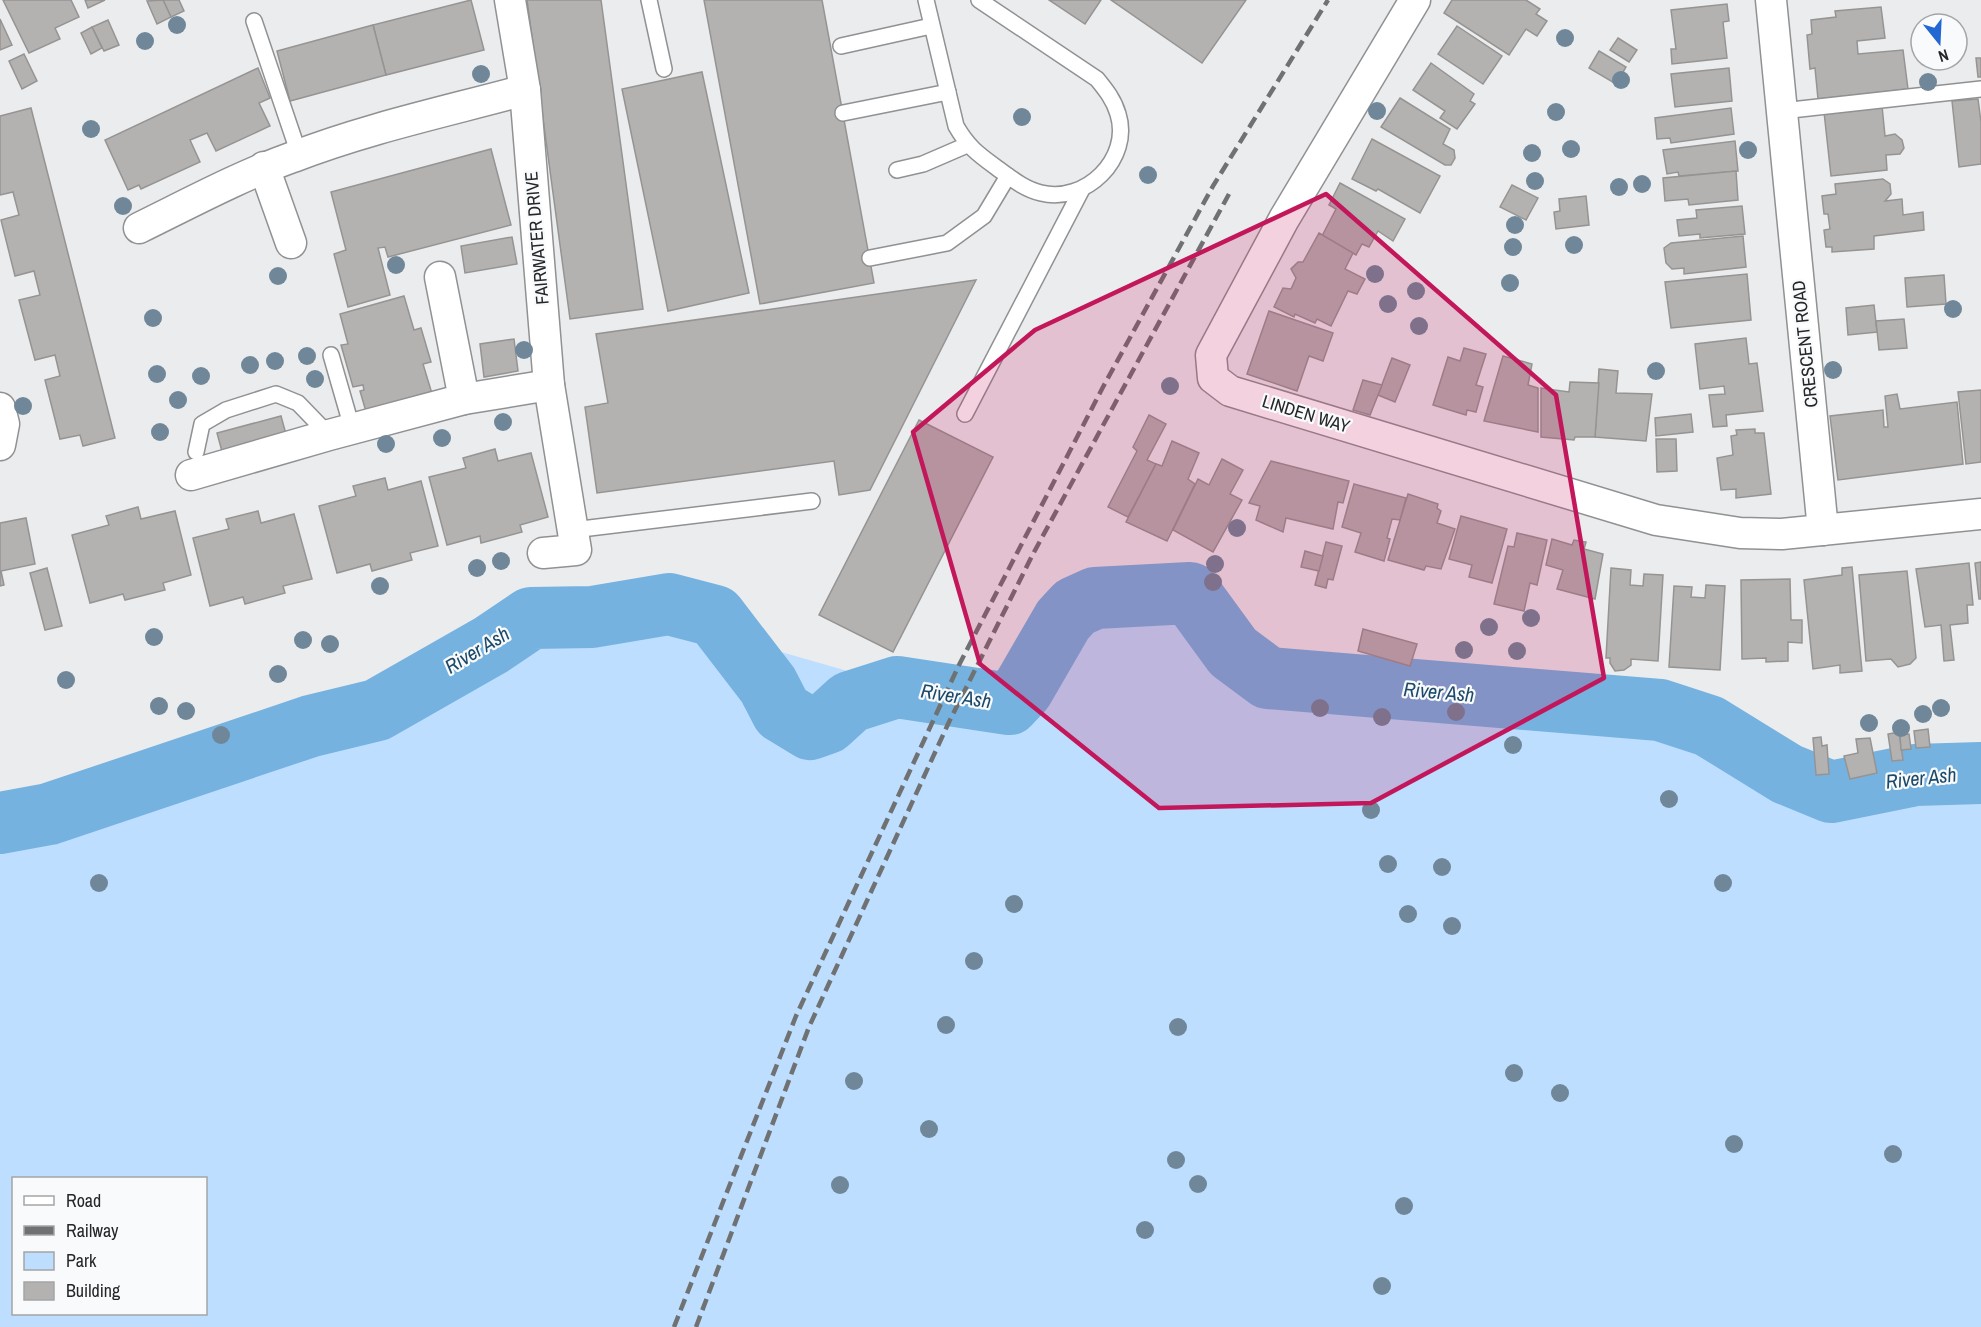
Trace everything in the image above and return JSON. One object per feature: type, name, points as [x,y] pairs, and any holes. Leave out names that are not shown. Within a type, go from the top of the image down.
[{"type":"street","name":"FAIRWATER DRIVE","points":[[510,0],[525,90],[549,385],[576,550],[543,553]]},
{"type":"street","name":"LINDEN WAY","points":[[1414,0],[1284,219],[1211,355],[1213,378],[1230,391],[1656,520],[1740,533],[1782,534],[1823,530]]},
{"type":"street","name":"CRESCENT ROAD","points":[[1771,0],[1823,530]]},
{"type":"street","points":[[139,228],[264,167],[298,154],[382,128],[525,90]]},
{"type":"street","points":[[264,167],[291,243]]},
{"type":"street","points":[[440,277],[464,399]]},
{"type":"street","points":[[194,463],[340,432],[464,399],[549,385]]},
{"type":"street","points":[[0,408],[4,424],[0,445]]},
{"type":"street","points":[[1823,530],[1981,514]]},
{"type":"lane","points":[[649,0],[664,69]]},
{"type":"lane","points":[[926,0],[956,126],[967,145],[1023,186],[1042,193],[1063,194],[1082,189],[1101,177],[1113,159],[1120,138],[1119,116],[1111,96],[1097,80],[979,0]]},
{"type":"lane","points":[[254,21],[298,154]]},
{"type":"lane","points":[[841,45],[931,26]]},
{"type":"lane","points":[[1782,111],[1981,89]]},
{"type":"lane","points":[[843,113],[948,92]]},
{"type":"lane","points":[[897,170],[923,164],[967,145]]},
{"type":"lane","points":[[870,258],[947,243],[984,216],[1008,176]]},
{"type":"lane","points":[[965,414],[1082,189]]},
{"type":"lane","points":[[332,355],[340,432]]},
{"type":"lane","points":[[194,463],[202,424],[226,410],[276,394],[298,403],[340,432]]},
{"type":"lane","points":[[573,530],[812,501]]},
{"type":"highlighted area","points":[[1326,194],[1556,395],[1604,678],[1371,803],[1159,808],[980,664],[913,432],[1035,330]]},
{"type":"green space","points":[[1190,593],[1233,652],[1268,678],[1660,710],[1709,726],[1787,774],[1831,792],[1915,775],[1981,773],[1981,1327],[0,1327],[0,835],[106,809],[134,786],[311,726],[377,710],[491,645],[531,618],[592,598],[914,690],[1009,704],[1023,689],[1063,620],[1075,607],[1095,598]]},
{"type":"building","points":[[3,0],[71,0],[79,17],[55,28],[60,39],[29,53]]},
{"type":"building","points":[[85,0],[105,0],[88,8]]},
{"type":"building","points":[[163,0],[179,0],[184,11],[171,17]]},
{"type":"building","points":[[163,0],[171,17],[157,24],[147,1]]},
{"type":"building","points":[[471,0],[484,50],[386,75],[373,25]]},
{"type":"building","points":[[527,0],[601,0],[643,309],[570,319]]},
{"type":"building","points":[[704,0],[822,0],[874,283],[760,304]]},
{"type":"building","points":[[1049,0],[1101,0],[1085,24]]},
{"type":"building","points":[[1111,0],[1246,0],[1202,63]]},
{"type":"building","points":[[1452,0],[1526,0],[1540,9],[1536,14],[1547,21],[1537,36],[1526,29],[1509,55],[1444,13]]},
{"type":"building","points":[[1727,4],[1729,21],[1723,22],[1727,58],[1672,64],[1671,49],[1676,49],[1671,10]]},
{"type":"building","points":[[1881,7],[1885,38],[1857,41],[1858,54],[1903,50],[1908,89],[1818,99],[1815,68],[1810,69],[1807,35],[1812,34],[1811,20],[1836,17],[1835,11]]},
{"type":"building","points":[[0,19],[12,45],[0,50]]},
{"type":"building","points":[[108,20],[119,45],[104,51],[92,27]]},
{"type":"building","points":[[373,25],[386,75],[290,101],[277,51]]},
{"type":"building","points":[[1457,26],[1502,56],[1483,84],[1438,54]]},
{"type":"building","points":[[92,27],[102,48],[91,54],[81,33]]},
{"type":"building","points":[[1618,38],[1637,50],[1629,62],[1610,50]]},
{"type":"building","points":[[1599,51],[1626,67],[1616,84],[1589,68]]},
{"type":"building","points":[[24,54],[37,81],[22,89],[9,61]]},
{"type":"building","points":[[1976,58],[1981,58],[1981,77],[1978,77]]},
{"type":"building","points":[[1431,63],[1474,94],[1470,101],[1475,104],[1457,129],[1440,118],[1445,111],[1413,90]]},
{"type":"building","points":[[258,68],[270,98],[259,103],[270,126],[216,151],[207,133],[190,140],[200,162],[141,189],[139,185],[128,190],[105,140]]},
{"type":"building","points":[[1729,68],[1732,101],[1675,107],[1671,74]]},
{"type":"building","points":[[702,72],[749,293],[668,311],[622,89]]},
{"type":"building","points":[[1400,98],[1450,129],[1443,144],[1454,150],[1455,158],[1451,165],[1445,165],[1381,127]]},
{"type":"building","points":[[1978,99],[1981,122],[1981,164],[1959,167],[1952,101]]},
{"type":"building","points":[[1882,106],[1885,136],[1895,134],[1902,140],[1904,148],[1900,154],[1886,155],[1887,170],[1831,176],[1824,112]]},
{"type":"building","points":[[31,108],[115,438],[83,446],[80,435],[60,439],[45,380],[60,376],[55,355],[35,360],[19,300],[40,295],[34,271],[15,276],[1,220],[19,215],[13,192],[0,195],[0,116]]},
{"type":"building","points":[[1731,108],[1734,134],[1671,143],[1670,138],[1657,139],[1655,118]]},
{"type":"building","points":[[1372,139],[1440,176],[1420,213],[1378,189],[1376,191],[1352,179]]},
{"type":"building","points":[[1735,141],[1738,171],[1679,176],[1678,172],[1667,174],[1663,150]]},
{"type":"building","points":[[491,149],[511,225],[388,257],[385,247],[378,248],[390,295],[348,307],[334,254],[346,250],[331,192]]},
{"type":"building","points":[[1736,171],[1738,200],[1689,205],[1688,199],[1665,201],[1663,178]]},
{"type":"building","points":[[1883,179],[1890,184],[1891,194],[1885,201],[1902,199],[1903,215],[1923,212],[1924,230],[1874,236],[1874,249],[1832,252],[1832,247],[1826,247],[1824,230],[1830,229],[1828,214],[1824,214],[1822,196],[1836,194],[1835,184]]},
{"type":"building","points":[[1340,183],[1405,219],[1393,241],[1378,231],[1369,247],[1362,244],[1356,255],[1322,236],[1336,209],[1329,205]]},
{"type":"building","points":[[1512,185],[1538,198],[1526,220],[1500,207]]},
{"type":"building","points":[[1586,196],[1589,225],[1556,229],[1554,212],[1560,211],[1559,199]]},
{"type":"building","points":[[1742,206],[1745,234],[1700,238],[1700,234],[1679,236],[1677,220],[1697,218],[1696,210]]},
{"type":"building","points":[[1319,233],[1353,253],[1345,269],[1365,279],[1357,294],[1348,291],[1331,326],[1317,319],[1315,323],[1295,314],[1294,317],[1274,307],[1283,288],[1291,289],[1296,278],[1291,269],[1298,262],[1303,262]]},
{"type":"building","points":[[1743,236],[1746,267],[1684,274],[1684,268],[1672,269],[1666,263],[1664,248],[1671,243]]},
{"type":"building","points":[[512,237],[517,264],[465,273],[461,246]]},
{"type":"building","points":[[1747,274],[1751,320],[1671,328],[1665,282]]},
{"type":"building","points":[[1944,275],[1946,304],[1907,307],[1905,278]]},
{"type":"building","points":[[976,280],[870,490],[839,495],[834,461],[597,493],[585,407],[608,403],[596,334]]},
{"type":"building","points":[[404,296],[414,330],[421,328],[431,362],[423,364],[433,397],[367,415],[360,391],[364,390],[363,385],[353,387],[341,345],[348,344],[340,314]]},
{"type":"building","points":[[1874,305],[1877,332],[1848,335],[1846,308]]},
{"type":"building","points":[[1269,311],[1333,333],[1323,361],[1309,356],[1297,391],[1247,374]]},
{"type":"building","points":[[1904,319],[1907,348],[1879,350],[1876,321]]},
{"type":"building","points":[[1746,338],[1749,364],[1757,363],[1763,411],[1726,415],[1727,426],[1713,427],[1709,395],[1725,394],[1724,386],[1700,389],[1695,344]]},
{"type":"building","points":[[514,339],[518,371],[484,377],[480,344]]},
{"type":"building","points":[[1464,348],[1486,354],[1476,385],[1483,387],[1476,412],[1467,410],[1466,415],[1433,405],[1448,357],[1460,361]]},
{"type":"building","points":[[1503,356],[1532,364],[1528,385],[1538,388],[1538,432],[1484,421]]},
{"type":"building","points":[[1392,358],[1410,365],[1395,402],[1378,395]]},
{"type":"building","points":[[1599,369],[1618,371],[1616,393],[1652,394],[1646,441],[1595,437]]},
{"type":"building","points":[[1363,380],[1382,385],[1370,415],[1353,410]]},
{"type":"building","points":[[1570,382],[1599,383],[1595,437],[1575,437],[1574,440],[1541,437],[1541,388],[1569,392]]},
{"type":"building","points":[[1981,390],[1981,462],[1966,464],[1958,392]]},
{"type":"building","points":[[1897,394],[1900,409],[1957,402],[1963,464],[1838,480],[1830,416],[1883,410],[1884,427],[1888,427],[1885,396]]},
{"type":"building","points":[[1691,414],[1693,432],[1656,436],[1655,418]]},
{"type":"building","points":[[1149,415],[1166,424],[1147,460],[1156,464],[1128,517],[1108,507],[1137,451],[1133,447]]},
{"type":"building","points":[[281,416],[287,438],[223,455],[217,433]]},
{"type":"building","points":[[919,420],[993,457],[893,652],[819,615]]},
{"type":"building","points":[[1755,429],[1755,433],[1764,433],[1771,494],[1736,498],[1736,489],[1721,490],[1717,458],[1733,455],[1731,436],[1737,435],[1736,430]]},
{"type":"building","points":[[1656,439],[1676,439],[1677,471],[1657,472]]},
{"type":"building","points":[[1172,441],[1199,453],[1188,479],[1195,484],[1167,541],[1126,522],[1156,464],[1162,466]]},
{"type":"building","points":[[495,449],[498,461],[531,453],[548,517],[520,525],[522,532],[481,543],[480,536],[447,545],[429,477],[466,468],[463,458]]},
{"type":"building","points":[[1222,459],[1243,470],[1230,494],[1242,500],[1213,552],[1173,530],[1198,479],[1209,485]]},
{"type":"building","points":[[1271,461],[1349,481],[1343,503],[1338,502],[1333,529],[1286,518],[1283,532],[1256,520],[1260,506],[1249,503]]},
{"type":"building","points":[[385,478],[388,490],[421,481],[438,546],[410,553],[412,560],[372,571],[370,564],[337,573],[319,506],[356,496],[353,486]]},
{"type":"building","points":[[1354,484],[1406,498],[1400,520],[1392,519],[1384,561],[1355,552],[1361,533],[1342,527]]},
{"type":"building","points":[[1408,494],[1438,504],[1437,508],[1441,511],[1437,523],[1455,529],[1441,569],[1426,566],[1424,570],[1388,560]]},
{"type":"building","points":[[138,507],[141,519],[175,511],[191,575],[163,583],[165,590],[125,600],[123,594],[90,603],[72,535],[109,525],[106,516]]},
{"type":"building","points":[[258,511],[261,523],[294,514],[312,579],[283,586],[285,593],[245,604],[243,597],[210,606],[193,538],[229,529],[226,519]]},
{"type":"building","points":[[1461,516],[1507,529],[1492,583],[1469,577],[1472,565],[1449,559]]},
{"type":"building","points":[[26,518],[35,564],[1,571],[4,585],[0,586],[0,523]]},
{"type":"building","points":[[1517,533],[1547,540],[1537,585],[1530,583],[1524,611],[1494,604],[1508,546],[1514,547]]},
{"type":"building","points":[[1552,539],[1572,545],[1574,540],[1586,542],[1584,549],[1603,554],[1595,599],[1557,589],[1563,570],[1546,565]]},
{"type":"building","points":[[1326,542],[1342,546],[1333,580],[1328,579],[1326,588],[1315,585]]},
{"type":"building","points":[[1305,551],[1323,556],[1319,571],[1301,567]]},
{"type":"building","points":[[1981,562],[1981,599],[1979,599],[1975,563]]},
{"type":"building","points":[[1969,563],[1973,605],[1967,605],[1968,623],[1950,625],[1954,660],[1944,661],[1941,625],[1925,627],[1916,569]]},
{"type":"building","points":[[1852,567],[1862,671],[1840,673],[1840,665],[1813,669],[1804,580],[1842,575],[1842,568]]},
{"type":"building","points":[[47,568],[62,626],[45,630],[30,573]]},
{"type":"building","points":[[1611,568],[1631,570],[1630,585],[1643,586],[1644,574],[1663,575],[1658,661],[1631,659],[1631,665],[1624,670],[1615,671],[1610,658],[1606,658]]},
{"type":"building","points":[[1907,571],[1916,658],[1910,664],[1898,667],[1891,659],[1866,661],[1859,575]]},
{"type":"building","points":[[1790,579],[1791,620],[1802,620],[1802,643],[1788,642],[1788,661],[1766,662],[1766,658],[1742,659],[1741,580]]},
{"type":"building","points":[[1706,585],[1725,586],[1720,670],[1669,667],[1674,586],[1692,587],[1691,597],[1705,598]]},
{"type":"building","points":[[1363,629],[1417,644],[1410,666],[1358,651]]},
{"type":"building","points":[[1928,729],[1930,747],[1916,748],[1914,731]]},
{"type":"building","points":[[1899,732],[1903,760],[1892,761],[1888,734]]},
{"type":"building","points":[[1909,734],[1911,749],[1901,750],[1900,735]]},
{"type":"building","points":[[1821,737],[1822,746],[1827,745],[1829,774],[1816,775],[1813,738]]},
{"type":"building","points":[[1870,738],[1877,773],[1850,779],[1844,756],[1858,753],[1856,739]]},
{"type":"waterway","name":"River Ash","points":[[0,823],[49,814],[311,726],[377,710],[491,645],[531,618],[592,617],[669,604],[715,616],[768,685],[782,712],[810,729],[827,723],[850,702],[897,687],[1009,704],[1023,689],[1063,620],[1075,607],[1095,598],[1190,593],[1233,652],[1268,678],[1660,710],[1709,726],[1787,774],[1831,792],[1915,775],[1981,773]]},
{"type":"railway","points":[[674,1327],[796,1016],[959,665],[1103,387],[1213,186],[1328,0]]},
{"type":"railway","points":[[696,1327],[809,1027],[949,722],[1033,554],[1229,194]]}]
